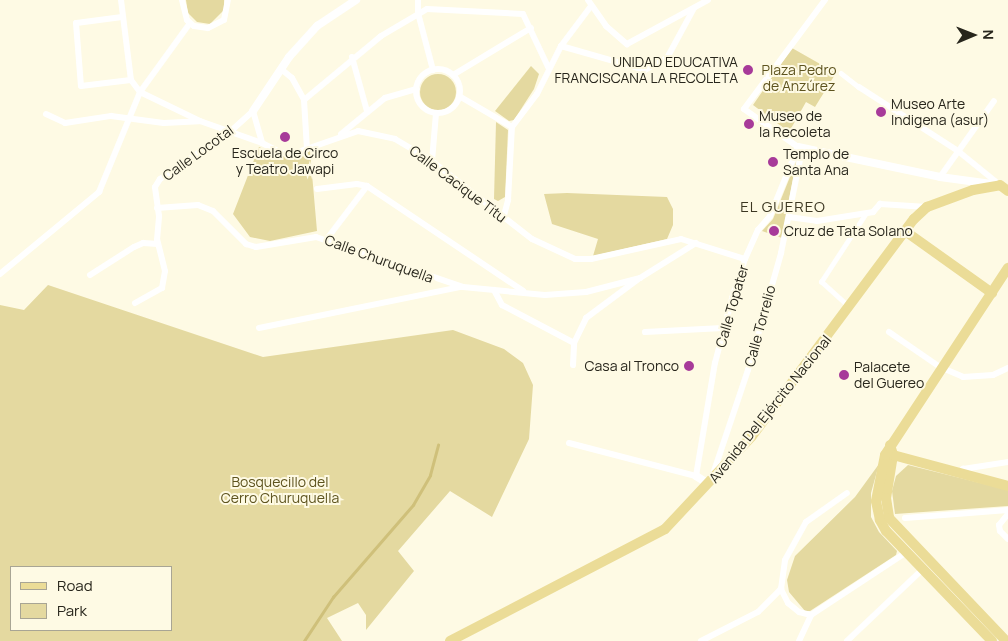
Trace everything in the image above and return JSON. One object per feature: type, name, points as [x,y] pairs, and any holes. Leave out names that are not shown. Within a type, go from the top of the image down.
[{"type":"main road","name":"Avenida Del Ejército Nacional","points":[[450,641],[665,529],[752,436],[850,308],[905,230],[927,207],[973,190],[1004,188]]},
{"type":"main road","points":[[905,230],[992,293]]},
{"type":"main road","points":[[992,641],[882,525],[877,508],[882,464],[940,367],[1008,268]]},
{"type":"main road","points":[[892,450],[958,474],[1008,486]]},
{"type":"main road","points":[[892,450],[886,498],[889,518],[1006,641]]},
{"type":"street","points":[[122,0],[122,17],[131,80],[140,92],[200,121]]},
{"type":"street","points":[[182,0],[183,12],[190,23],[203,28],[216,26],[226,16],[228,0]]},
{"type":"street","points":[[262,143],[253,111],[281,69],[317,26],[356,0]]},
{"type":"street","points":[[418,0],[418,13],[433,70]]},
{"type":"street","points":[[503,219],[508,200],[512,127],[536,94],[548,67],[589,2],[622,43],[627,44],[708,0]]},
{"type":"street","points":[[826,0],[744,109],[800,148],[940,177],[1004,188]]},
{"type":"street","points":[[561,46],[645,70],[667,58],[694,8]]},
{"type":"street","points":[[304,100],[352,57],[427,9],[523,14],[548,67]]},
{"type":"street","points":[[122,17],[76,23],[81,86],[131,80]]},
{"type":"street","points":[[0,274],[92,201],[99,192],[140,92],[190,23]]},
{"type":"street","points":[[436,113],[419,102],[417,89],[422,76],[433,70],[453,76],[531,28]]},
{"type":"street","points":[[352,57],[367,110]]},
{"type":"street","points":[[281,69],[292,78],[304,100],[307,149]]},
{"type":"street","points":[[841,73],[859,87],[958,151],[1004,188]]},
{"type":"street","points":[[453,76],[459,96],[512,127]]},
{"type":"street","points":[[336,138],[367,110],[385,98],[417,89]]},
{"type":"street","points":[[436,113],[453,107],[459,96]]},
{"type":"street","points":[[940,177],[994,101]]},
{"type":"street","name":"Calle Locotal","points":[[135,303],[162,288],[165,271],[158,244],[155,187],[160,178],[232,130],[253,111]]},
{"type":"street","points":[[432,161],[436,113]]},
{"type":"street","points":[[46,114],[65,123],[110,116],[164,123],[200,121]]},
{"type":"street","name":"Calle Cacique Titu","points":[[200,121],[232,130],[282,153],[307,149],[358,131],[376,134],[412,147],[503,219],[532,239],[575,259],[591,259],[680,239],[745,259]]},
{"type":"street","name":"Calle Torrelio","points":[[709,484],[748,370],[789,217],[800,148]]},
{"type":"street","name":"Calle Topater","points":[[696,476],[724,328],[745,259],[758,230],[770,216],[800,148]]},
{"type":"street","points":[[317,188],[357,184],[367,186],[526,293]]},
{"type":"street","points":[[326,240],[367,186]]},
{"type":"street","points":[[789,217],[817,221],[873,212],[880,204],[927,207]]},
{"type":"street","name":"Calle Churuquella","points":[[157,208],[198,206],[213,211],[246,244],[256,247],[304,238],[326,240],[392,265],[463,287],[566,295],[640,278]]},
{"type":"street","points":[[850,308],[821,282],[866,213]]},
{"type":"street","points":[[90,275],[134,247],[143,243],[158,244]]},
{"type":"street","points":[[573,364],[574,343],[586,318],[640,278],[696,243]]},
{"type":"street","points":[[259,328],[446,293],[463,287]]},
{"type":"street","points":[[494,290],[502,305],[574,343]]},
{"type":"street","points":[[645,332],[724,328]]},
{"type":"street","points":[[889,332],[940,367],[963,377],[978,378],[993,375],[1008,368]]},
{"type":"street","points":[[569,443],[696,476],[709,484]]},
{"type":"street","points":[[958,474],[963,469],[1008,462]]},
{"type":"street","points":[[811,615],[799,612],[788,603],[781,590],[781,573],[792,542],[806,522],[847,492]]},
{"type":"street","points":[[905,518],[1008,512]]},
{"type":"street","points":[[1008,512],[998,525],[1008,539]]},
{"type":"street","points":[[799,641],[811,615],[908,552]]},
{"type":"street","points":[[847,641],[923,569]]},
{"type":"street","points":[[701,641],[758,612],[781,590]]},
{"type":"green space","points":[[186,0],[224,0],[224,10],[210,24],[197,22],[188,13]]},
{"type":"green space","name":"Plaza Pedro de Anzúrez","points":[[792,48],[836,73],[815,107],[806,102],[789,132],[753,105]]},
{"type":"green space","points":[[531,66],[539,74],[534,89],[514,120],[509,121],[495,111]]},
{"type":"green space","points":[[438,74],[445,75],[451,79],[455,85],[455,99],[451,105],[445,109],[438,110],[431,109],[425,105],[421,99],[420,92],[421,85],[425,79],[431,75]]},
{"type":"green space","points":[[496,122],[508,130],[505,197],[498,201],[494,199]]},
{"type":"green space","points":[[259,147],[280,157],[310,151],[317,231],[270,241],[250,237],[233,214]]},
{"type":"green space","points":[[796,162],[782,238],[762,231],[773,219]]},
{"type":"green space","points":[[567,193],[667,197],[673,209],[673,225],[667,239],[593,256],[598,239],[552,224],[544,194]]},
{"type":"green space","name":"Bosquecillo del Cerro Churuquella","points":[[48,285],[263,357],[453,330],[504,349],[523,363],[533,385],[529,439],[492,517],[450,491],[398,551],[414,571],[366,630],[366,615],[358,603],[327,618],[342,641],[0,641],[0,305],[24,310]]},
{"type":"green space","points":[[879,464],[871,493],[871,517],[879,532],[897,551],[896,555],[810,611],[805,611],[789,592],[787,580],[795,556],[855,497]]},
{"type":"green space","points":[[908,465],[1008,490],[1008,506],[895,514],[892,491],[896,476]]},
{"type":"waterway","points":[[304,641],[333,597],[413,505],[430,475],[438,445]]},
{"type":"place","name":"UNIDAD EDUCATIVA FRANCISCANA LA RECOLETA","points":[[748,70]]},
{"type":"place","name":"Museo Arte Indigena (asur)","points":[[881,112]]},
{"type":"place","name":"Museo de la Recoleta","points":[[749,124]]},
{"type":"place","name":"Escuela de Circo y Teatro Jawapi","points":[[285,137]]},
{"type":"place","name":"Templo de Santa Ana","points":[[773,162]]},
{"type":"place","name":"Cruz de Tata Solano","points":[[774,231]]},
{"type":"place","name":"Casa al Tronco","points":[[689,366]]},
{"type":"place","name":"Palacete del Guereo","points":[[844,375]]},
{"type":"district","name":"EL GUEREO","points":[[783,207]]}]
